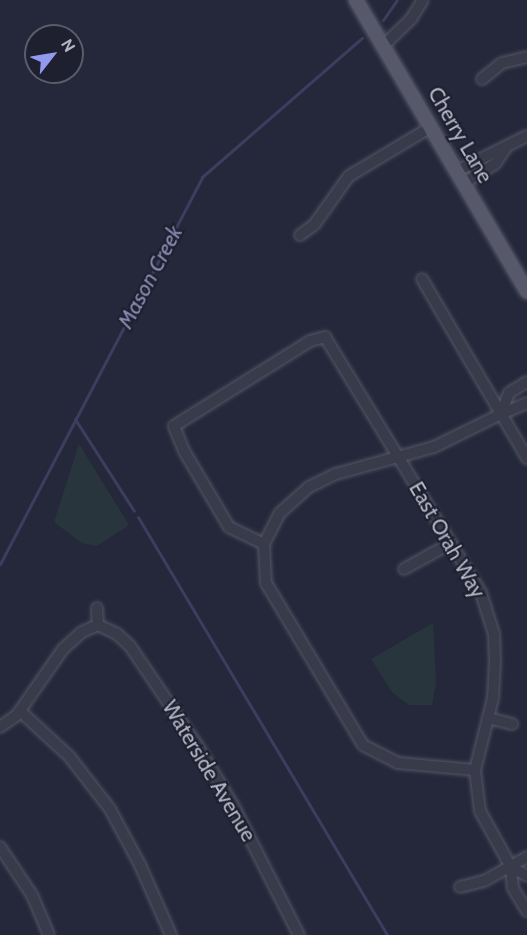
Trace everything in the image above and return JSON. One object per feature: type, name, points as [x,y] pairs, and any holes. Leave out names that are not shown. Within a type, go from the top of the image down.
[{"type":"main road","name":"Cherry Lane","points":[[356,0],[527,291]]},
{"type":"street","points":[[383,45],[411,20],[423,0]]},
{"type":"street","points":[[482,79],[502,63],[527,57]]},
{"type":"street","points":[[300,235],[314,225],[349,176],[431,127]]},
{"type":"street","points":[[460,177],[495,164],[505,149],[527,136]]},
{"type":"street","points":[[422,279],[527,459]]},
{"type":"street","name":"East Orah Way","points":[[264,544],[229,527],[183,452],[174,426],[321,337],[330,343],[481,593],[494,634],[493,698],[475,770],[480,811],[511,867],[513,888],[527,911]]},
{"type":"street","points":[[501,414],[509,393],[527,382]]},
{"type":"street","points":[[475,770],[398,763],[363,745],[266,583],[264,544],[280,513],[309,487],[336,474],[434,447],[527,403]]},
{"type":"street","points":[[404,569],[451,543]]},
{"type":"street","points":[[0,727],[20,711],[63,649],[82,632],[98,626],[97,608]]},
{"type":"street","name":"Waterside Avenue","points":[[98,626],[117,634],[130,646],[199,748],[233,805],[299,935]]},
{"type":"street","points":[[20,711],[69,756],[110,809],[140,865],[171,935]]},
{"type":"street","points":[[488,718],[512,723]]},
{"type":"street","points":[[0,847],[32,895],[49,935]]},
{"type":"street","points":[[460,887],[484,881],[527,857]]},
{"type":"street","points":[[511,867],[527,876]]},
{"type":"shaded area","points":[[79,444],[129,525],[97,546],[82,543],[54,522]]},
{"type":"shaded area","points":[[433,623],[436,683],[432,705],[409,705],[392,692],[371,659]]},
{"type":"waterway","name":"Mason Creek","points":[[383,20],[397,0]]},
{"type":"waterway","name":"Mason Creek","points":[[0,564],[202,177],[362,38]]},
{"type":"waterway","points":[[75,419],[134,511]]},
{"type":"waterway","points":[[138,517],[387,935]]}]
